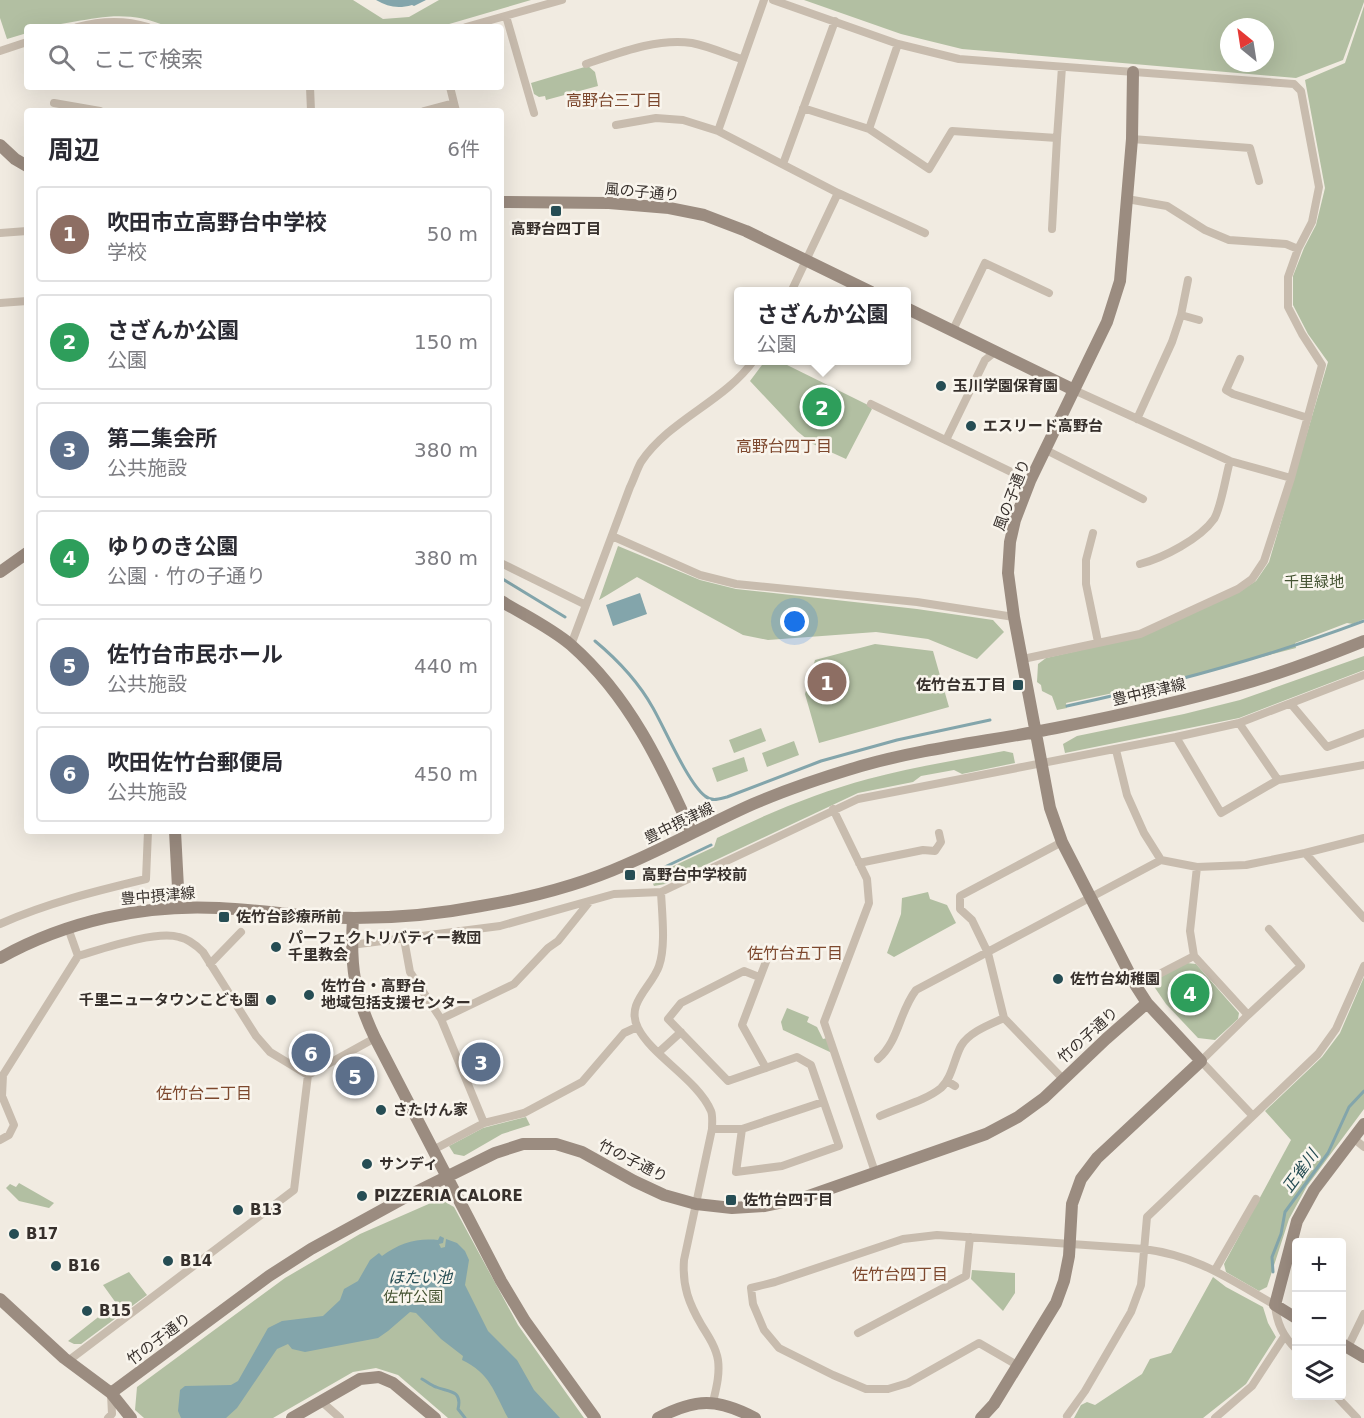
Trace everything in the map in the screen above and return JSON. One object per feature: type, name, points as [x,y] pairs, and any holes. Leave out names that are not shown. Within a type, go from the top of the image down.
[{"type":"street","points":[[477,24],[562,0]]},
{"type":"street","points":[[718,131],[741,59],[764,0]]},
{"type":"street","points":[[773,0],[898,44],[959,59],[1294,84],[1301,91],[1319,187],[1312,222],[1298,249],[1288,277],[1288,307],[1322,365],[1291,478],[1264,561],[1252,579],[1238,589],[1140,634],[1023,659]]},
{"type":"street","points":[[506,16],[534,113]]},
{"type":"street","points":[[783,164],[835,21]]},
{"type":"street","points":[[99,24],[114,22],[137,24]]},
{"type":"street","points":[[0,51],[24,43]]},
{"type":"street","points":[[586,64],[638,48],[666,43],[693,44],[741,59]]},
{"type":"street","points":[[869,129],[898,44]]},
{"type":"street","points":[[1052,229],[1062,67]]},
{"type":"street","name":"風の子通り","points":[[1034,732],[1008,573],[1010,542],[1015,520],[1030,481],[1107,322],[1120,281],[1132,139],[1134,72]]},
{"type":"street","points":[[310,90],[311,108]]},
{"type":"street","points":[[451,90],[455,107]]},
{"type":"street","points":[[54,103],[82,108]]},
{"type":"street","points":[[803,108],[869,129],[929,169],[952,131],[1057,138]]},
{"type":"street","points":[[616,125],[656,118],[683,120],[718,131],[838,193],[925,233]]},
{"type":"street","points":[[1132,139],[1250,148],[1259,181]]},
{"type":"street","points":[[0,145],[24,164]]},
{"type":"street","points":[[793,287],[838,193]]},
{"type":"street","points":[[1126,199],[1167,206],[1205,230],[1229,240],[1286,244],[1298,249]]},
{"type":"street","name":"風の子通り","points":[[504,202],[609,203],[669,208],[704,215],[746,231],[862,287]]},
{"type":"street","points":[[0,233],[24,231]]},
{"type":"street","points":[[952,330],[985,263],[1049,293]]},
{"type":"street","points":[[1137,419],[1172,342],[1181,315],[1188,280]]},
{"type":"street","points":[[0,303],[24,301]]},
{"type":"street","points":[[911,310],[1074,390],[1230,461],[1291,478]]},
{"type":"street","points":[[1181,315],[1199,320]]},
{"type":"street","points":[[946,440],[985,360],[996,351]]},
{"type":"street","points":[[1240,359],[1226,390],[1308,418]]},
{"type":"street","points":[[571,645],[641,462],[663,437],[729,387],[750,365]]},
{"type":"street","points":[[871,404],[1030,481]]},
{"type":"street","points":[[1046,450],[1143,499]]},
{"type":"street","points":[[1140,564],[1152,561],[1200,535],[1215,517],[1230,461]]},
{"type":"street","points":[[1093,533],[1086,560],[1086,584],[1098,642]]},
{"type":"street","points":[[612,536],[700,575],[735,584],[917,602],[1014,617]]},
{"type":"street","points":[[0,572],[24,555]]},
{"type":"street","points":[[504,564],[586,605]]},
{"type":"street","points":[[504,603],[571,645],[614,689],[648,741],[692,832]]},
{"type":"street","name":"豊中摂津線","points":[[0,958],[68,928],[112,916],[179,907],[353,918],[444,912],[525,897],[604,873],[754,804],[863,766],[1034,732],[1239,686],[1364,642]]},
{"type":"street","points":[[351,945],[500,926],[614,894],[661,892],[858,799],[1116,750],[1239,723],[1364,675]]},
{"type":"street","points":[[1291,704],[1327,747],[1364,733]]},
{"type":"street","points":[[1239,723],[1278,780]]},
{"type":"street","points":[[1034,732],[1050,808],[1062,842],[1136,986],[1147,1003],[1252,1115]]},
{"type":"street","points":[[1176,737],[1221,813],[1278,780],[1364,765]]},
{"type":"street","points":[[1116,750],[1127,795],[1144,833],[1161,860]]},
{"type":"street","points":[[833,809],[867,879],[869,903],[820,1020],[875,1172]]},
{"type":"street","points":[[859,863],[923,850],[935,851],[941,842],[939,833]]},
{"type":"street","points":[[0,924],[58,901],[146,879],[148,834]]},
{"type":"street","points":[[175,834],[179,907]]},
{"type":"street","points":[[878,1059],[888,1050],[915,990],[1161,860],[1197,867],[1246,866],[1364,838]]},
{"type":"street","points":[[1062,842],[960,896],[960,909],[972,920],[988,953],[1004,1018],[1063,1078]]},
{"type":"street","points":[[1305,853],[1364,918]]},
{"type":"street","points":[[1197,867],[1190,931],[1194,956],[1248,1015]]},
{"type":"street","points":[[661,892],[662,951],[659,965],[634,1009],[634,1019],[659,1052],[701,1095],[711,1111],[712,1129],[684,1260],[683,1278],[686,1295],[713,1344],[718,1360],[718,1379],[713,1402]]},
{"type":"street","points":[[441,1019],[514,984],[558,940],[590,901]]},
{"type":"street","points":[[353,918],[351,945],[354,985],[362,1011],[375,1038],[501,1281],[525,1321],[595,1418]]},
{"type":"street","points":[[68,928],[78,956]]},
{"type":"street","points":[[981,1418],[994,1404],[1056,1303],[1064,1281],[1069,1256],[1072,1204],[1081,1179],[1097,1158],[1301,966],[1269,929]]},
{"type":"street","points":[[210,964],[241,932]]},
{"type":"street","points":[[0,1140],[9,1135],[14,1125],[2,1096],[3,1075],[78,956],[116,944],[166,935],[179,936],[193,942],[203,952],[256,1036],[270,1052],[308,1075]]},
{"type":"street","points":[[404,939],[410,972],[441,1019],[484,1123]]},
{"type":"street","points":[[1136,986],[1194,956]]},
{"type":"street","points":[[766,959],[742,1025],[766,1068]]},
{"type":"street","points":[[1067,1416],[1085,1391],[1131,1312],[1141,1285],[1147,1217],[1318,1054],[1336,1029],[1364,966]]},
{"type":"street","points":[[742,1129],[736,1172],[782,1166],[840,1146],[811,1065],[797,1057],[728,1081],[668,1019],[681,1002],[744,971],[759,977]]},
{"type":"street","name":"竹の子通り","points":[[111,1394],[269,1276],[342,1231],[495,1153],[523,1144],[556,1144],[582,1152],[664,1195],[696,1204],[732,1208],[765,1206],[803,1198],[986,1134],[1018,1117],[1044,1098],[1063,1078],[1147,1003]]},
{"type":"street","points":[[880,1116],[926,1097],[940,1088],[947,1081],[962,1043],[978,1031],[1004,1018]]},
{"type":"street","points":[[433,1150],[484,1123],[524,1113],[582,1082],[624,1033],[638,1027]]},
{"type":"street","points":[[659,1052],[681,1032]]},
{"type":"street","points":[[308,1075],[375,1038]]},
{"type":"street","points":[[68,1361],[294,1190],[308,1075]]},
{"type":"street","points":[[947,1081],[955,1086]]},
{"type":"street","points":[[712,1129],[742,1129],[824,1102]]},
{"type":"street","points":[[1293,1346],[1284,1337],[1276,1318],[1275,1305],[1297,1221],[1314,1190],[1364,1124]]},
{"type":"street","points":[[1353,1138],[1364,1147]]},
{"type":"street","points":[[1215,1270],[1256,1199]]},
{"type":"street","points":[[1017,1365],[979,1343],[908,1383],[888,1389],[866,1389],[833,1376],[779,1348],[764,1330],[753,1304],[751,1288],[903,1239],[937,1234],[1144,1249],[1171,1253],[1189,1258],[1215,1270],[1292,1316]]},
{"type":"street","points":[[858,1333],[966,1276],[970,1237]]},
{"type":"street","points":[[0,1299],[35,1333],[111,1394],[131,1418]]},
{"type":"street","points":[[1346,1344],[1364,1314]]},
{"type":"street","points":[[1215,1418],[1252,1386],[1284,1337]]},
{"type":"street","points":[[1346,1347],[1364,1357]]},
{"type":"street","points":[[292,1418],[360,1379],[379,1377],[393,1383],[435,1418]]},
{"type":"street","points":[[108,1418],[112,1414],[111,1394]]},
{"type":"street","points":[[1341,1400],[1357,1418]]},
{"type":"street","points":[[321,1401],[340,1418]]},
{"type":"street","points":[[658,1418],[679,1407],[713,1402],[740,1410],[755,1418]]},
{"type":"green space","points":[[0,0],[353,0],[383,19],[409,17],[439,0],[531,0],[449,24],[160,24],[149,20],[114,16],[59,24],[24,24],[24,34],[7,39],[0,18]]},
{"type":"green space","points":[[804,0],[1364,0],[1343,60],[1296,78],[1227,72],[1274,72],[1274,18],[1220,18],[1220,71],[962,49],[901,34]]},
{"type":"green space","name":"千里緑地","points":[[1364,6],[1364,619],[1353,624],[1347,623],[1295,643],[1296,648],[1170,681],[1066,703],[1067,708],[1057,710],[1052,696],[1042,691],[1041,685],[1037,682],[1038,664],[1046,658],[1143,636],[1235,594],[1256,581],[1269,562],[1328,362],[1308,334],[1293,305],[1293,276],[1316,225],[1325,188],[1305,80],[1345,63]]},
{"type":"green space","points":[[588,66],[595,72],[598,86],[546,100],[545,96],[539,97],[534,94],[531,83]]},
{"type":"green space","points":[[762,365],[787,365],[872,409],[846,459],[813,444],[797,431],[750,381]]},
{"type":"green space","points":[[618,546],[700,580],[736,589],[917,609],[993,620],[1004,632],[977,659],[928,639],[876,632],[768,640],[743,635],[637,577],[599,600]]},
{"type":"green space","points":[[875,644],[933,651],[949,707],[819,743],[805,694],[815,660]]},
{"type":"green space","points":[[1364,656],[1364,670],[1239,718],[1065,753],[1063,744],[1077,736],[1240,700]]},
{"type":"green space","points":[[761,728],[766,741],[734,753],[729,740]]},
{"type":"green space","points":[[794,741],[799,755],[767,767],[762,753]]},
{"type":"green space","points":[[1004,751],[1013,753],[1015,763],[962,774],[954,770],[921,776],[913,782],[858,793],[665,884],[654,886],[650,877],[714,847],[717,838],[810,797],[885,775]]},
{"type":"green space","points":[[744,757],[748,771],[717,782],[712,768]]},
{"type":"green space","points":[[928,892],[930,899],[947,905],[956,923],[894,957],[887,953],[901,914],[902,898]]},
{"type":"green space","points":[[1187,963],[1196,964],[1239,1013],[1238,1019],[1215,1040],[1198,1038],[1166,1004],[1151,982]]},
{"type":"green space","points":[[1364,977],[1364,1109],[1307,1186],[1289,1219],[1267,1287],[1259,1291],[1226,1272],[1224,1264],[1291,1140],[1265,1111],[1322,1057],[1340,1033]]},
{"type":"green space","points":[[787,1008],[809,1017],[807,1022],[817,1027],[823,1039],[827,1038],[832,1053],[783,1030],[781,1022]]},
{"type":"green space","points":[[526,1117],[530,1125],[502,1134],[464,1156],[454,1154],[449,1146],[483,1128]]},
{"type":"green space","points":[[19,1183],[54,1203],[49,1208],[19,1201],[6,1188],[10,1184],[16,1187]]},
{"type":"green space","name":"佐竹公園","points":[[440,1199],[454,1207],[518,1325],[584,1418],[448,1418],[398,1375],[376,1368],[353,1372],[273,1418],[144,1418],[135,1410],[137,1387],[285,1278],[360,1234]]},
{"type":"green space","points":[[972,1270],[1015,1273],[1015,1293],[1003,1311],[971,1279]]},
{"type":"green space","points":[[129,1272],[147,1295],[81,1344],[68,1341],[116,1303],[103,1285]]},
{"type":"green space","points":[[1213,1277],[1226,1287],[1263,1307],[1276,1337],[1246,1384],[1203,1418],[1074,1418],[1081,1405],[1087,1402],[1095,1405],[1142,1374],[1150,1359],[1171,1353]]},
{"type":"water","points":[[376,0],[426,0],[414,6],[398,7]]},
{"type":"water","points":[[640,593],[647,614],[613,626],[606,605]]},
{"type":"water","name":"ほたい池","points":[[440,1236],[444,1238],[443,1243],[439,1244],[441,1248],[445,1247],[446,1239],[457,1243],[465,1251],[469,1260],[465,1285],[488,1331],[517,1360],[534,1390],[560,1418],[508,1418],[485,1377],[462,1360],[463,1356],[441,1339],[416,1313],[410,1312],[378,1338],[305,1352],[292,1349],[288,1344],[277,1349],[237,1408],[226,1418],[181,1418],[178,1411],[180,1390],[185,1386],[231,1385],[238,1381],[268,1328],[282,1321],[323,1316],[340,1300],[344,1289],[358,1281],[370,1260],[379,1253],[382,1256],[409,1242],[438,1240]]},
{"type":"waterway","points":[[504,580],[565,617]]},
{"type":"waterway","points":[[1067,706],[1217,669],[1291,647],[1364,621]]},
{"type":"waterway","points":[[595,641],[620,664],[641,689],[691,780],[710,799],[727,797],[821,761],[897,740],[990,720]]},
{"type":"waterway","points":[[650,874],[711,845]]},
{"type":"waterway","name":"正雀川","points":[[1273,1272],[1272,1257],[1281,1234],[1285,1212],[1328,1153],[1349,1107],[1364,1091]]},
{"type":"waterway","points":[[422,1379],[434,1386],[453,1392],[458,1398],[458,1409],[465,1418]]},
{"type":"place","name":"高野台四丁目","points":[[556,211]]},
{"type":"place","name":"玉川学園保育園","points":[[941,386]]},
{"type":"place","name":"さざんか公園","points":[[822,407]]},
{"type":"place","name":"エスリード高野台","points":[[971,426]]},
{"type":"place","name":"吹田市立高野台中学校","points":[[827,682]]},
{"type":"place","name":"佐竹台五丁目","points":[[1018,685]]},
{"type":"place","name":"高野台中学校前","points":[[630,875]]},
{"type":"place","name":"佐竹台診療所前","points":[[224,917]]},
{"type":"place","name":"パーフェクトリバティー教団 千里教会","points":[[276,947]]},
{"type":"place","name":"佐竹台幼稚園","points":[[1058,979]]},
{"type":"place","name":"ゆりのき公園","points":[[1190,993]]},
{"type":"place","name":"佐竹台・高野台 地域包括支援センター","points":[[309,995]]},
{"type":"place","name":"千里ニュータウンこども園","points":[[271,1000]]},
{"type":"place","name":"吹田佐竹台郵便局","points":[[311,1053]]},
{"type":"place","name":"第二集会所","points":[[481,1062]]},
{"type":"place","name":"佐竹台市民ホール","points":[[355,1076]]},
{"type":"place","name":"さたけん家","points":[[381,1110]]},
{"type":"place","name":"サンディ","points":[[367,1164]]},
{"type":"place","name":"PIZZERIA CALORE","points":[[362,1196]]},
{"type":"place","name":"佐竹台四丁目","points":[[731,1200]]},
{"type":"place","name":"B13","points":[[238,1210]]},
{"type":"place","name":"B17","points":[[14,1234]]},
{"type":"place","name":"B14","points":[[168,1261]]},
{"type":"place","name":"B16","points":[[56,1266]]},
{"type":"place","name":"B15","points":[[87,1311]]},
{"type":"district","name":"高野台三丁目","points":[[614,100]]},
{"type":"district","name":"高野台四丁目","points":[[784,446]]},
{"type":"district","name":"佐竹台五丁目","points":[[795,953]]},
{"type":"district","name":"佐竹台二丁目","points":[[204,1093]]},
{"type":"district","name":"佐竹台四丁目","points":[[900,1274]]}]
